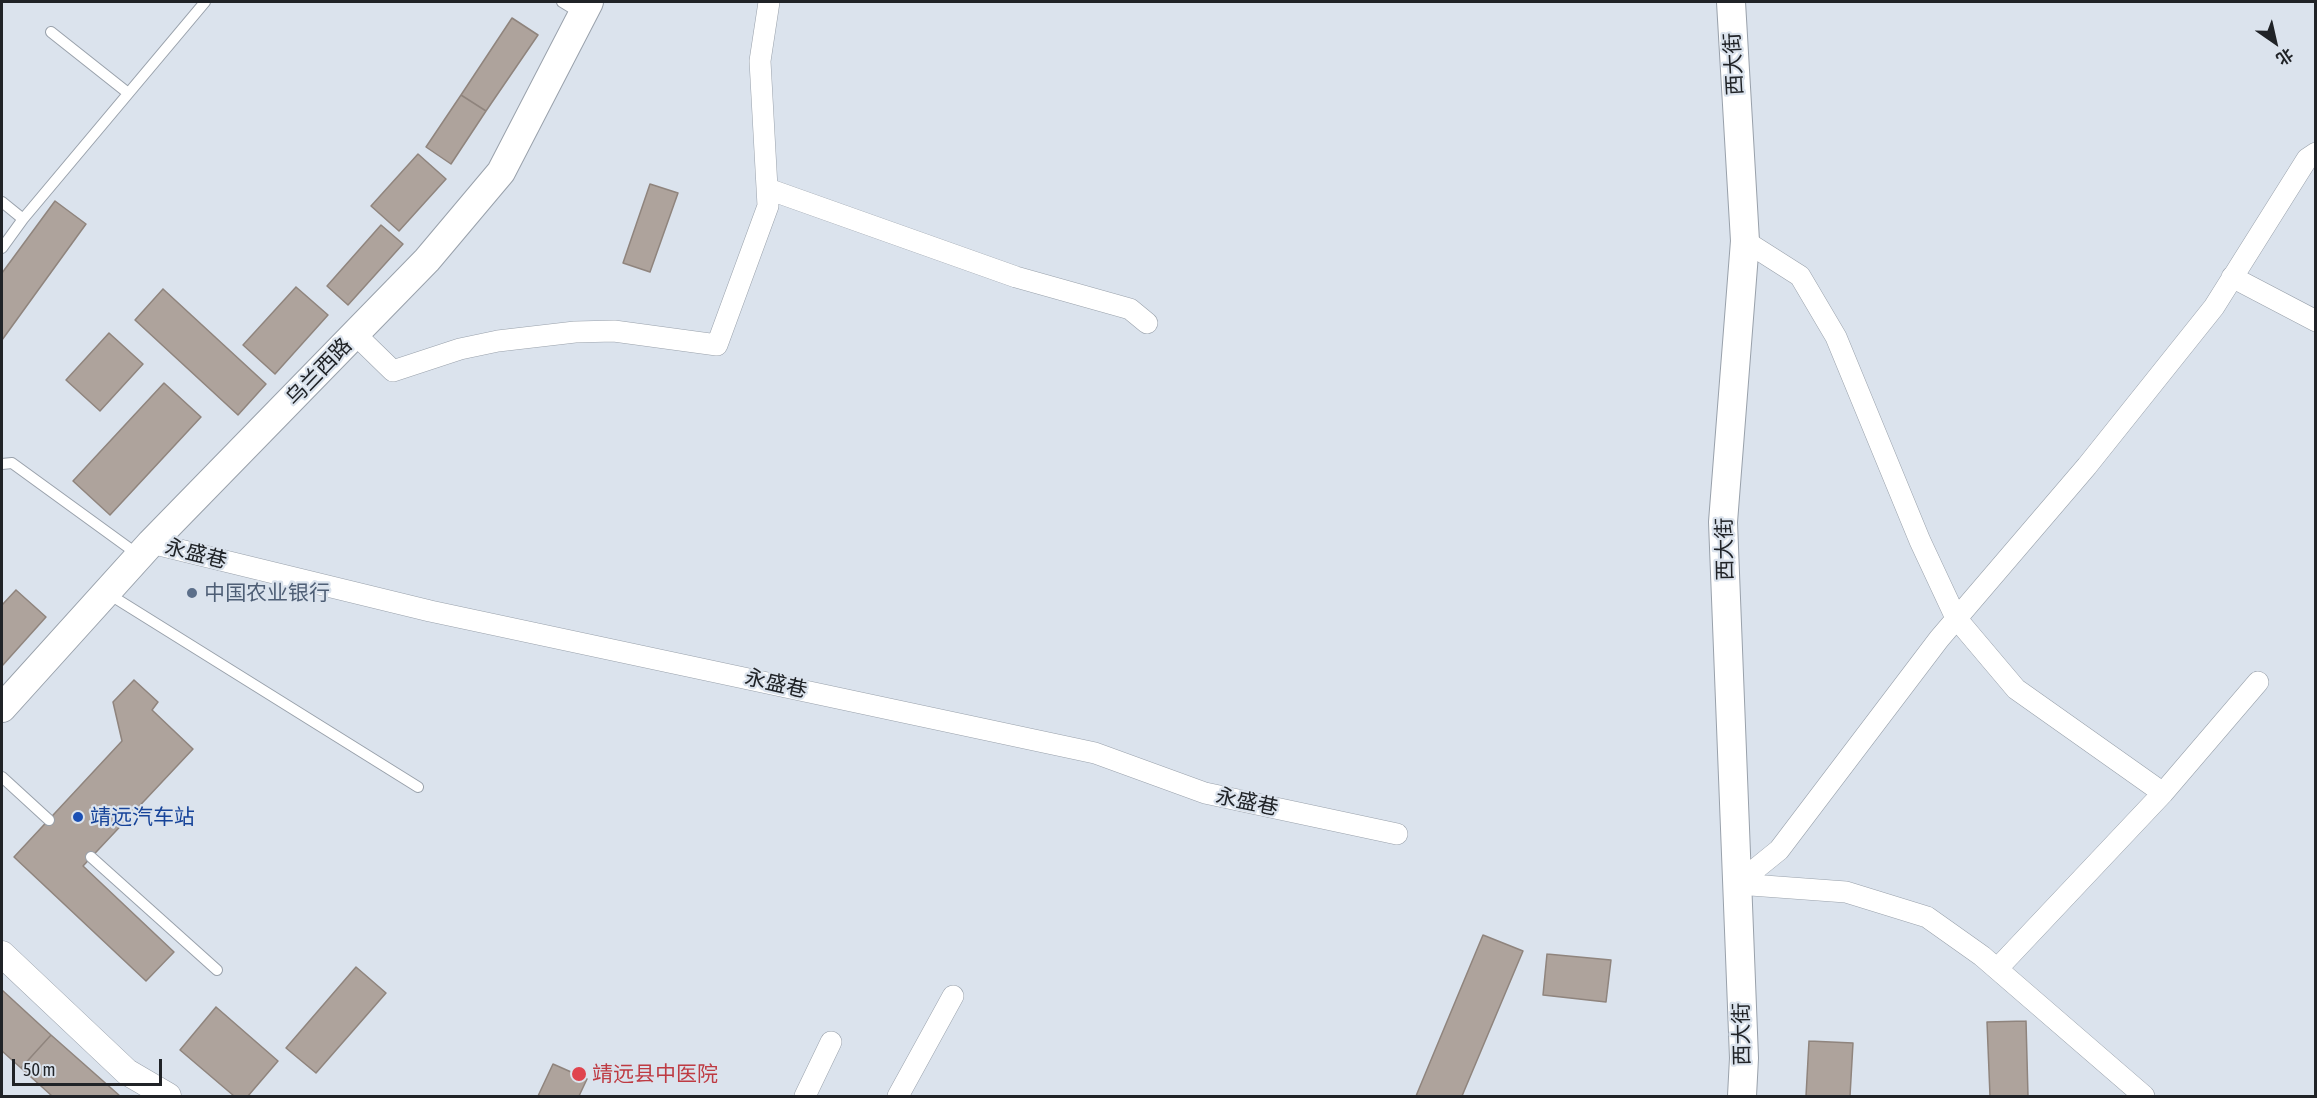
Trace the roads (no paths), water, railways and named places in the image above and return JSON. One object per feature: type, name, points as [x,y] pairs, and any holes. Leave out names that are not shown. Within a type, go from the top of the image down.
[{"type":"main road","name":"西大街","points":[[1731,2],[1744,241],[1723,522],[1744,1058],[1742,1096]]},
{"type":"main road","name":"乌兰西路","points":[[2,708],[146,550],[427,260],[501,172],[578,6]]},
{"type":"street","points":[[355,334],[393,371],[448,353],[498,341],[575,332],[614,331],[717,345],[768,206],[759,62],[769,2]]},
{"type":"street","points":[[1737,884],[1779,850],[1956,618],[2087,466],[2214,307],[2307,159],[2316,153]]},
{"type":"street","points":[[768,189],[1016,277],[1130,309],[1147,323]]},
{"type":"street","points":[[1744,241],[1800,276],[1836,337],[1920,542],[1956,618],[2016,689],[2163,793]]},
{"type":"street","points":[[2232,277],[2316,321]]},
{"type":"street","name":"永盛巷","points":[[146,550],[1095,753],[1205,793],[1398,834]]},
{"type":"street","points":[[1997,969],[2163,793],[2258,682]]},
{"type":"street","points":[[1737,884],[1846,892],[1927,916],[1982,956],[2144,1096]]},
{"type":"street","points":[[2,954],[127,1072],[168,1096]]},
{"type":"street","points":[[898,1096],[953,996]]},
{"type":"street","points":[[805,1096],[831,1042]]},
{"type":"lane","points":[[2,248],[23,219],[206,2]]},
{"type":"lane","points":[[51,32],[128,93]]},
{"type":"lane","points":[[2,202],[23,219]]},
{"type":"lane","name":"永盛巷","points":[[2,464],[12,463],[146,550]]},
{"type":"lane","points":[[106,593],[418,787]]},
{"type":"lane","points":[[2,777],[49,820]]},
{"type":"lane","points":[[91,857],[217,970]]},
{"type":"place","name":"中国农业银行","points":[[192,593]]},
{"type":"place","name":"靖远汽车站","points":[[78,817]]},
{"type":"place","name":"靖远县中医院","points":[[579,1074]]}]
